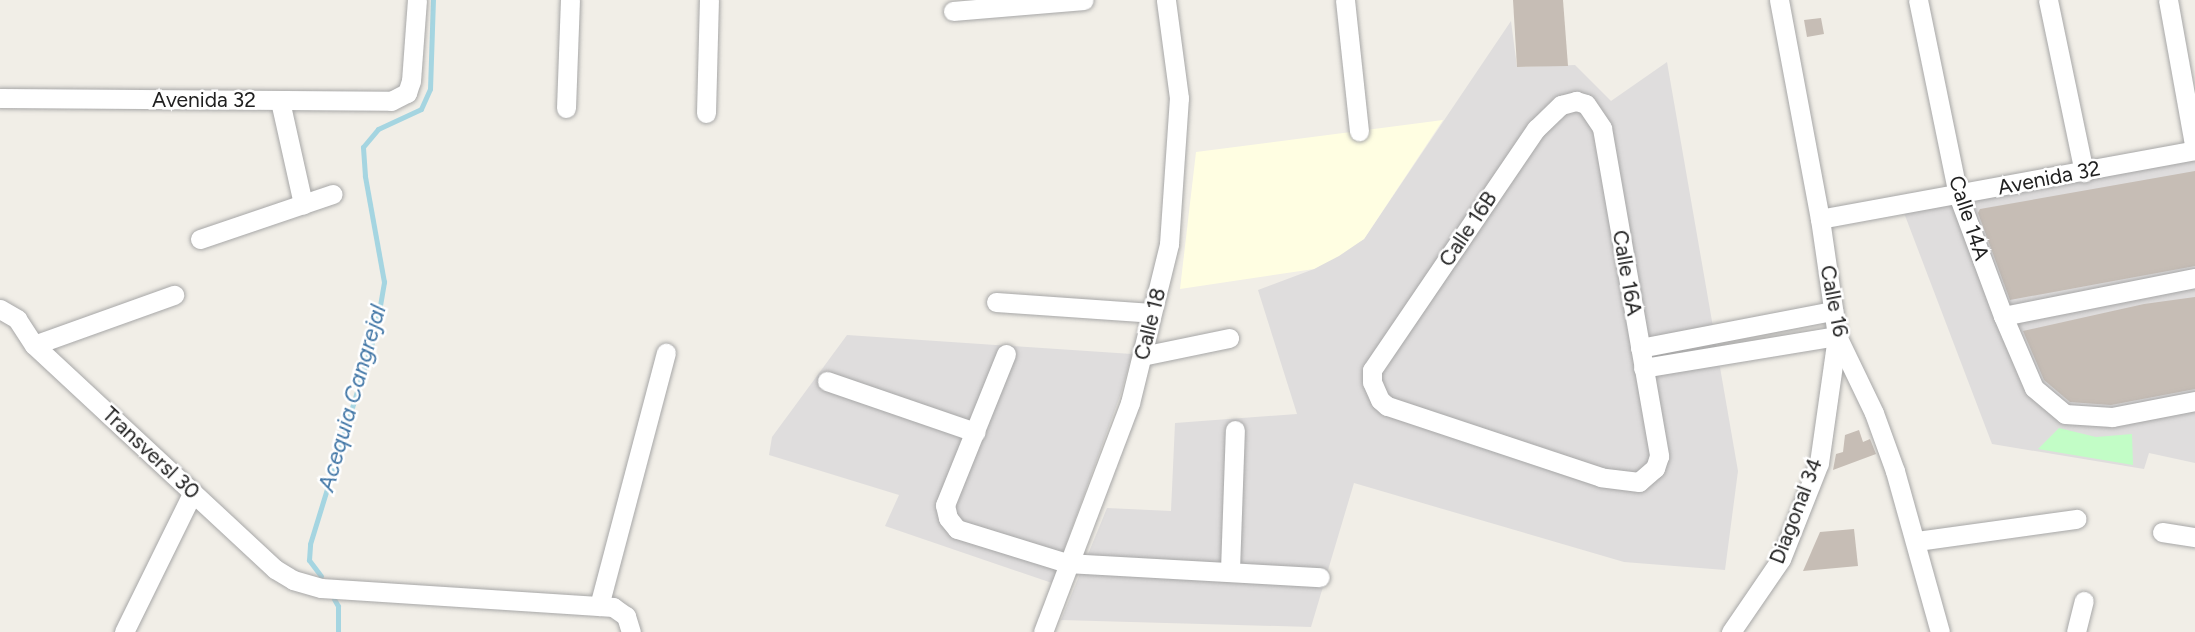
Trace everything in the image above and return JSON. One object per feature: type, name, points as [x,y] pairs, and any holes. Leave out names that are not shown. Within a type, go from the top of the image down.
[{"type":"street","name":"Avenida 32","points":[[0,98],[391,101],[407,93],[411,80],[417,0]]},
{"type":"street","points":[[566,108],[570,0]]},
{"type":"street","points":[[706,113],[709,0]]},
{"type":"street","points":[[953,11],[1084,0]]},
{"type":"street","name":"Calle 18","points":[[1043,632],[1130,403],[1169,244],[1179,98],[1166,0]]},
{"type":"street","points":[[1345,0],[1359,131]]},
{"type":"street","name":"Calle 16","points":[[1779,0],[1820,219],[1838,336],[1874,413],[1917,541],[1940,632]]},
{"type":"street","name":"Calle 14A","points":[[1918,0],[1958,195],[2003,316],[2034,388],[2065,414],[2112,417],[2195,401]]},
{"type":"street","points":[[2048,0],[2084,172]]},
{"type":"street","points":[[2168,0],[2195,150]]},
{"type":"street","points":[[280,101],[303,204]]},
{"type":"street","name":"Calle 16A","points":[[1576,101],[1586,104],[1602,128],[1659,456]]},
{"type":"street","name":"Calle 16B","points":[[1576,101],[1561,105],[1536,129],[1372,370],[1375,392],[1387,406],[1601,477],[1639,482],[1655,468],[1659,456]]},
{"type":"street","name":"Avenida 32","points":[[1820,219],[2195,150]]},
{"type":"street","points":[[201,239],[332,194]]},
{"type":"street","points":[[2003,316],[2195,278]]},
{"type":"street","points":[[34,345],[174,295]]},
{"type":"street","points":[[996,302],[1152,313]]},
{"type":"street","points":[[1640,348],[1833,311]]},
{"type":"street","name":"Transversl 30","points":[[8,314],[34,345],[275,569],[293,580],[321,588],[600,606]]},
{"type":"street","points":[[1643,368],[1838,336]]},
{"type":"street","name":"Diagonal 34","points":[[1731,632],[1781,559],[1819,463],[1838,336]]},
{"type":"street","points":[[1142,355],[1229,338]]},
{"type":"street","points":[[629,624],[613,607],[600,606],[666,353]]},
{"type":"street","points":[[1006,354],[946,505],[948,518],[957,529],[1067,563],[1320,577]]},
{"type":"street","points":[[827,381],[975,432]]},
{"type":"street","points":[[1230,570],[1235,430]]},
{"type":"street","points":[[124,632],[193,492]]},
{"type":"street","points":[[1917,541],[2076,519]]},
{"type":"street","points":[[2162,532],[2195,537]]},
{"type":"street","points":[[2076,632],[2084,601]]},
{"type":"shaded area","points":[[1511,21],[1517,67],[1575,65],[1611,101],[1667,62],[1738,471],[1725,570],[1624,562],[1354,483],[1311,627],[1061,620],[1107,508],[1171,511],[1175,423],[1297,414],[1258,290],[1314,269],[1364,239]]},
{"type":"shaded area","points":[[1443,120],[1364,239],[1339,256],[1314,269],[1180,289],[1196,152]]},
{"type":"shaded area","points":[[2195,149],[2195,463],[2149,453],[2144,469],[1992,444],[1901,205]]},
{"type":"shaded area","points":[[847,335],[1132,354],[1121,393],[1052,583],[885,526],[899,495],[769,455],[772,437]]},
{"type":"green space","points":[[2059,428],[2096,437],[2132,434],[2133,465],[2038,449]]},
{"type":"building","points":[[1513,0],[1563,0],[1568,66],[1517,67]]},
{"type":"building","points":[[1821,18],[1824,34],[1807,37],[1804,20]]},
{"type":"building","points":[[2195,171],[2195,266],[2010,300],[1978,213],[1980,209]]},
{"type":"building","points":[[2195,297],[2195,389],[2111,405],[2070,402],[2044,380],[2023,331],[2144,304]]},
{"type":"building","points":[[1859,430],[1863,442],[1870,439],[1876,454],[1833,470],[1836,454],[1843,452],[1845,435]]},
{"type":"building","points":[[1854,529],[1858,566],[1803,571],[1820,532]]},
{"type":"waterway","name":"Acequia Cangrejal","points":[[321,576],[309,560],[310,544],[376,329],[384,282],[365,176],[363,147],[378,129],[421,109],[430,89],[433,0]]},
{"type":"waterway","name":"Acequia Cangrejal","points":[[334,599],[338,606],[338,632]]}]
